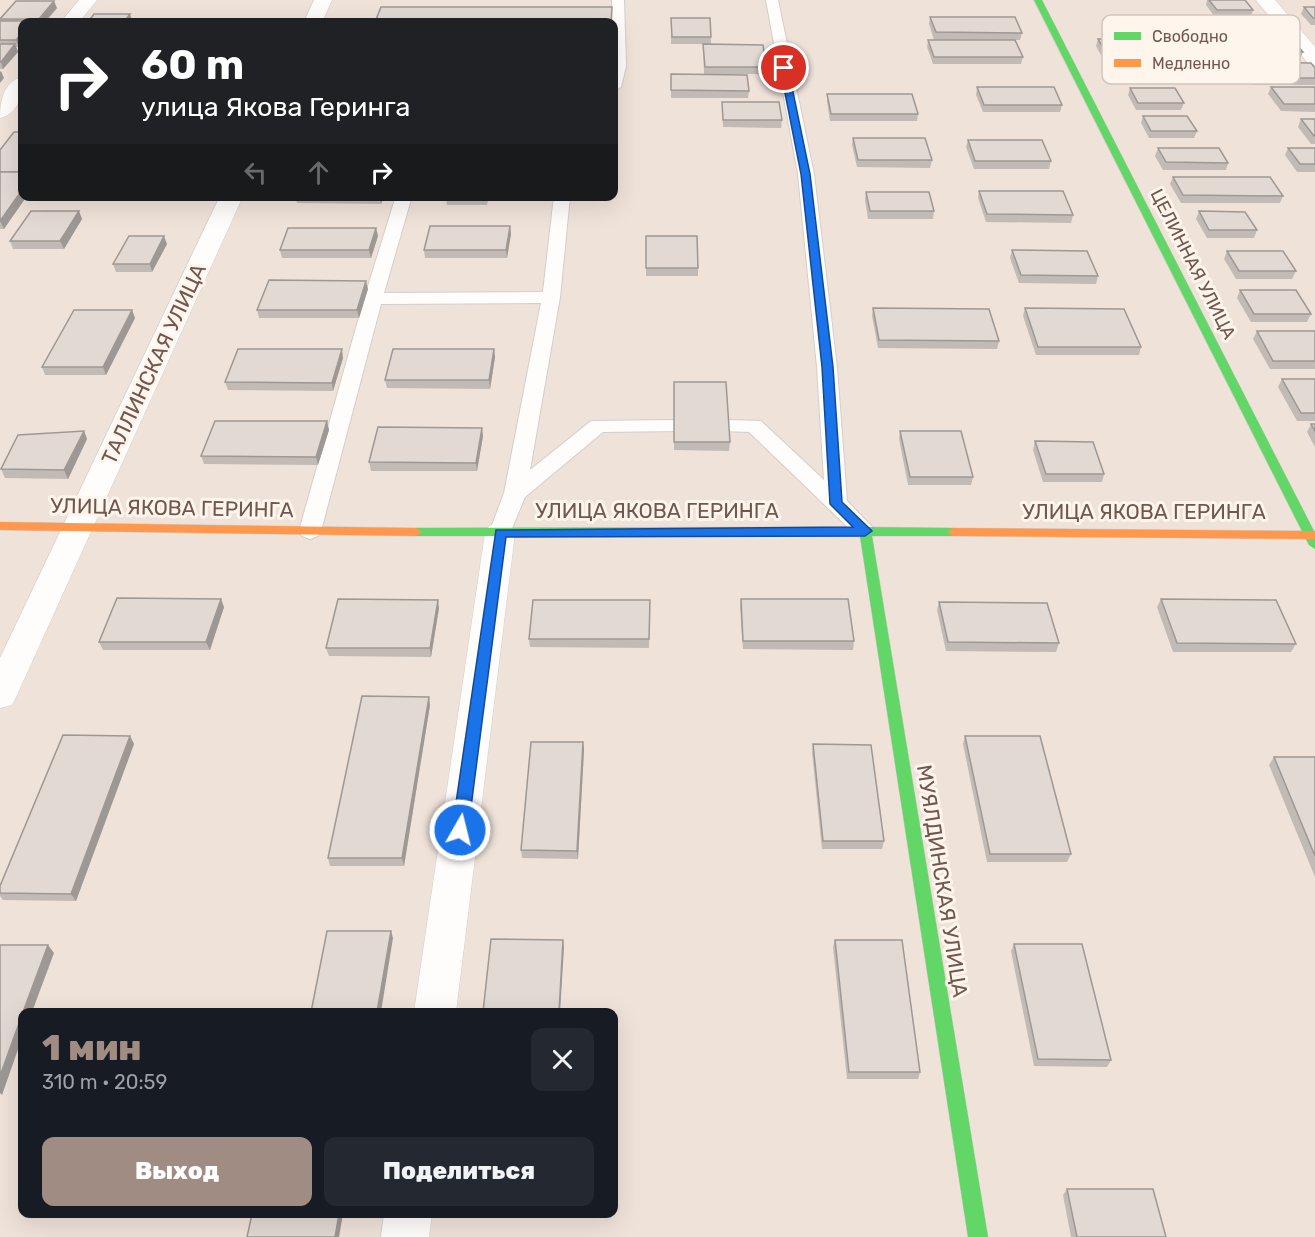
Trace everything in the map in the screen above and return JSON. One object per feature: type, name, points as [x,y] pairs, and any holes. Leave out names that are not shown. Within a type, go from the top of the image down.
[{"type":"street","points":[[73,18],[88,0]]},
{"type":"street","points":[[315,18],[323,0]]},
{"type":"street","name":"ЦЕЛИННАЯ УЛИЦА","points":[[1038,0],[1313,538]]},
{"type":"street","points":[[1265,0],[1278,15]]},
{"type":"street","points":[[1300,41],[1315,59]]},
{"type":"street","points":[[0,112],[18,88]]},
{"type":"street","name":"ТАЛЛИНСКАЯ УЛИЦА","points":[[0,695],[230,201]]},
{"type":"street","name":"УЛИЦА ЯКОВА ГЕРИНГА","points":[[0,526],[500,533],[865,531],[1313,538]]},
{"type":"street","name":"МУЯЛДИНСКАЯ УЛИЦА","points":[[865,531],[978,1237]]},
{"type":"street","points":[[436,1008],[500,533]]},
{"type":"street","points":[[405,1237],[407,1218]]},
{"type":"lane","points":[[618,0],[618,70]]},
{"type":"lane","points":[[772,0],[806,174],[827,367],[836,504]]},
{"type":"lane","points":[[310,531],[373,299],[402,201]]},
{"type":"lane","points":[[500,533],[515,493],[550,297],[561,201]]},
{"type":"lane","points":[[373,299],[550,297]]},
{"type":"lane","points":[[515,493],[598,426],[674,426]]},
{"type":"lane","points":[[728,426],[754,426],[865,531]]},
{"type":"shaded area","points":[[0,0],[1315,0],[1315,1237],[0,1237]]},
{"type":"building","points":[[1209,0],[1245,0],[1253,10],[1217,10]]},
{"type":"building","points":[[16,1],[54,1],[40,18],[0,19]]},
{"type":"building","points":[[381,7],[612,7],[611,18],[377,18]]},
{"type":"building","points":[[1304,7],[1315,7],[1315,18],[1313,18]]},
{"type":"building","points":[[94,14],[130,14],[127,18],[91,18]]},
{"type":"building","points":[[930,17],[1015,17],[1022,33],[936,32]]},
{"type":"building","points":[[671,18],[710,18],[711,37],[672,37]]},
{"type":"building","points":[[0,21],[18,21],[16,40],[0,40]]},
{"type":"building","points":[[928,40],[1015,40],[1023,57],[934,57]]},
{"type":"building","points":[[0,44],[15,44],[1,62],[0,62]]},
{"type":"building","points":[[703,44],[763,45],[766,67],[705,67]]},
{"type":"building","points":[[1300,63],[1311,63],[1315,68],[1315,78],[1300,78]]},
{"type":"building","points":[[671,74],[747,75],[749,91],[671,90]]},
{"type":"building","points":[[977,87],[1054,87],[1062,105],[984,105]]},
{"type":"building","points":[[1271,87],[1315,87],[1315,104],[1284,104]]},
{"type":"building","points":[[1130,88],[1175,88],[1184,103],[1138,103]]},
{"type":"building","points":[[827,94],[912,94],[918,114],[831,114]]},
{"type":"building","points":[[722,102],[779,102],[782,120],[723,120]]},
{"type":"building","points":[[1143,116],[1187,116],[1197,131],[1151,131]]},
{"type":"building","points":[[1301,119],[1315,119],[1315,136],[1314,136]]},
{"type":"building","points":[[14,132],[18,132],[18,172],[0,172],[0,150]]},
{"type":"building","points":[[853,138],[925,138],[932,160],[858,160]]},
{"type":"building","points":[[968,140],[1042,140],[1051,161],[975,161]]},
{"type":"building","points":[[1158,148],[1219,148],[1228,163],[1166,162]]},
{"type":"building","points":[[1288,148],[1315,148],[1315,164],[1300,164]]},
{"type":"building","points":[[0,172],[18,172],[18,196],[0,221]]},
{"type":"building","points":[[1173,177],[1270,177],[1283,196],[1183,195]]},
{"type":"building","points":[[979,191],[1063,191],[1073,215],[987,214]]},
{"type":"building","points":[[866,192],[929,192],[934,211],[870,211]]},
{"type":"building","points":[[31,211],[79,211],[60,241],[10,241]]},
{"type":"building","points":[[1199,211],[1245,212],[1257,230],[1209,230]]},
{"type":"building","points":[[430,226],[510,226],[506,250],[424,250]]},
{"type":"building","points":[[288,228],[376,228],[369,250],[280,250]]},
{"type":"building","points":[[129,236],[164,236],[150,264],[113,264]]},
{"type":"building","points":[[646,236],[697,236],[698,268],[646,268]]},
{"type":"building","points":[[1012,250],[1087,251],[1098,276],[1021,275]]},
{"type":"building","points":[[1227,251],[1283,251],[1296,271],[1239,271]]},
{"type":"building","points":[[269,280],[366,281],[357,310],[257,310]]},
{"type":"building","points":[[1240,290],[1296,290],[1311,314],[1254,314]]},
{"type":"building","points":[[873,308],[989,309],[999,341],[879,340]]},
{"type":"building","points":[[1025,308],[1124,309],[1141,347],[1038,347]]},
{"type":"building","points":[[74,310],[132,310],[103,367],[42,367]]},
{"type":"building","points":[[1257,331],[1315,331],[1315,361],[1273,361]]},
{"type":"building","points":[[238,349],[342,349],[332,383],[225,382]]},
{"type":"building","points":[[393,349],[494,349],[489,380],[385,380]]},
{"type":"building","points":[[1282,379],[1315,379],[1315,413],[1301,413]]},
{"type":"building","points":[[674,382],[726,382],[730,442],[674,442]]},
{"type":"building","points":[[215,421],[327,421],[316,457],[201,456]]},
{"type":"building","points":[[378,427],[482,428],[476,463],[369,462]]},
{"type":"building","points":[[84,431],[64,470],[1,469],[18,435]]},
{"type":"building","points":[[900,431],[961,431],[973,477],[910,477]]},
{"type":"building","points":[[1035,441],[1093,442],[1104,474],[1046,474]]},
{"type":"building","points":[[117,598],[221,599],[206,642],[99,642]]},
{"type":"building","points":[[338,599],[438,600],[430,648],[326,648]]},
{"type":"building","points":[[741,599],[848,599],[854,641],[743,641]]},
{"type":"building","points":[[1161,599],[1276,600],[1296,644],[1177,643]]},
{"type":"building","points":[[533,600],[650,600],[649,639],[529,639]]},
{"type":"building","points":[[939,602],[1047,603],[1059,643],[948,642]]},
{"type":"building","points":[[362,696],[429,697],[402,858],[328,858]]},
{"type":"building","points":[[63,735],[130,736],[71,894],[0,893],[0,886]]},
{"type":"building","points":[[965,736],[1040,736],[1071,854],[990,854]]},
{"type":"building","points":[[531,742],[583,742],[577,851],[521,850]]},
{"type":"building","points":[[813,744],[871,745],[884,841],[823,841]]},
{"type":"building","points":[[1274,757],[1315,757],[1315,856]]},
{"type":"building","points":[[327,931],[391,931],[378,1008],[312,1008]]},
{"type":"building","points":[[491,939],[563,940],[559,1008],[483,1008]]},
{"type":"building","points":[[835,940],[902,940],[920,1072],[849,1072]]},
{"type":"building","points":[[1014,944],[1082,944],[1111,1060],[1038,1059]]},
{"type":"building","points":[[0,945],[48,945],[24,1008],[18,1008],[18,1026],[0,1076]]},
{"type":"building","points":[[1067,1189],[1153,1189],[1166,1237],[1077,1237]]},
{"type":"building","points":[[251,1218],[338,1218],[335,1237],[247,1237]]},
{"type":"traffic: fast","points":[[1038,0],[1315,545]]},
{"type":"traffic: fast","points":[[865,531],[978,1237]]},
{"type":"traffic: fast","points":[[416,532],[953,532]]},
{"type":"traffic: slow","points":[[0,526],[416,532]]},
{"type":"traffic: slow","points":[[953,532],[1315,535]]},
{"type":"route","points":[[460,830],[500,533],[865,531],[836,504],[827,367],[806,174],[784,68]]}]
